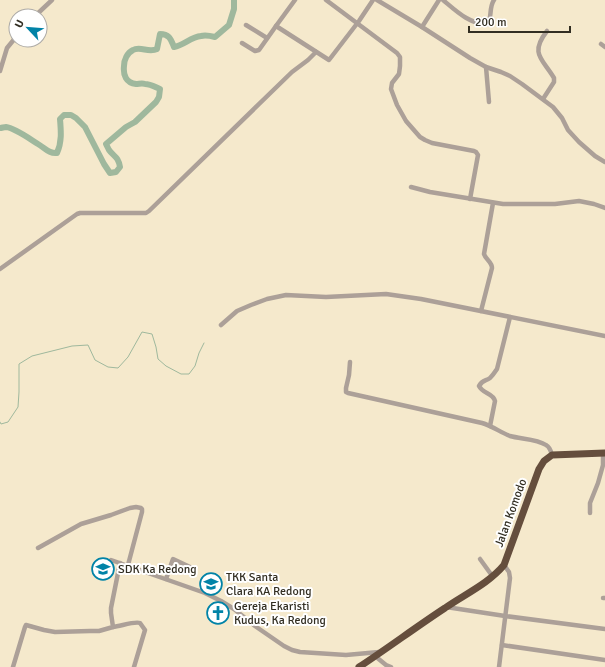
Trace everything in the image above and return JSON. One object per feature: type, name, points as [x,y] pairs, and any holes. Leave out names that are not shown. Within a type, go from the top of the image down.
[{"type":"highway","points":[[552,455],[604,453]]},
{"type":"highway","name":"Jalan Komodo","points":[[359,667],[446,607],[493,577],[504,565],[542,464],[552,455]]},
{"type":"street","points":[[44,8],[52,0]]},
{"type":"street","points":[[242,43],[257,51],[261,49],[267,38],[295,0]]},
{"type":"street","points":[[326,0],[398,53],[400,57],[399,74],[390,89],[406,121],[425,140],[432,143],[474,151],[477,153],[478,155],[470,199]]},
{"type":"street","points":[[276,26],[330,60],[358,23],[373,0]]},
{"type":"street","points":[[378,0],[486,68],[510,76],[543,99],[562,118],[568,130],[579,142],[595,156],[605,162]]},
{"type":"street","points":[[422,27],[438,0]]},
{"type":"street","points":[[443,0],[466,18],[481,24],[488,24],[494,0]]},
{"type":"street","points":[[246,25],[267,38]]},
{"type":"street","points":[[543,99],[554,82],[554,78],[538,54],[540,42],[547,31]]},
{"type":"street","points":[[0,70],[8,47]]},
{"type":"street","points":[[0,269],[77,214],[138,214],[149,211],[292,72],[316,52]]},
{"type":"street","points":[[486,68],[489,102]]},
{"type":"street","points":[[411,187],[430,192],[493,203],[555,204],[579,201],[605,208]]},
{"type":"street","points":[[481,311],[492,268],[491,263],[484,254],[493,203]]},
{"type":"street","points":[[221,325],[237,311],[267,299],[286,295],[326,297],[386,294],[420,299],[605,336]]},
{"type":"street","points":[[490,426],[495,399],[481,390],[479,386],[481,382],[490,378],[497,369],[510,317]]},
{"type":"street","points":[[350,362],[346,388],[346,392],[348,393],[482,423],[511,436],[545,444],[549,446],[552,455]]},
{"type":"street","points":[[590,513],[590,504],[604,465],[604,453]]},
{"type":"street","points":[[38,548],[81,524],[128,508],[136,507],[141,508],[142,510],[128,565]]},
{"type":"street","points":[[166,579],[173,559],[190,567]]},
{"type":"street","points":[[480,559],[493,577]]},
{"type":"street","points":[[111,560],[205,593],[222,601],[255,626],[292,650],[300,652],[346,655],[381,652]]},
{"type":"street","points":[[113,626],[111,608],[120,563]]},
{"type":"street","points":[[500,667],[510,578],[509,572],[504,565]]},
{"type":"street","points":[[446,607],[605,629]]},
{"type":"street","points":[[13,667],[26,626],[55,632],[90,631],[136,622],[140,623],[145,630],[134,667]]},
{"type":"street","points":[[502,645],[605,660]]},
{"type":"street","points":[[375,656],[391,667]]},
{"type":"waterway","points":[[0,128],[6,127],[14,129],[49,152],[57,153],[59,149],[61,132],[60,119],[64,115],[71,115],[85,127],[110,173],[116,172],[120,167],[119,163],[106,144],[126,127],[135,122],[156,102],[159,97],[160,89],[149,84],[136,84],[130,82],[126,78],[124,69],[126,57],[131,51],[136,49],[157,49],[160,34],[168,36],[174,47],[197,37],[215,37],[229,25],[234,9],[234,0]]},
{"type":"waterway","points":[[0,422],[1,424],[8,422],[18,407],[19,364],[32,356],[72,346],[88,345],[95,360],[108,367],[118,368],[128,357],[142,332],[152,334],[158,359],[166,366],[181,374],[189,374],[195,366],[204,343]]},
{"type":"place","name":"SDK Ka Redong","points":[[103,569]]},
{"type":"place","name":"TKK Santa Clara KA Redong","points":[[211,584]]},
{"type":"place","name":"Gereja Ekaristi Kudus, Ka Redong","points":[[218,613]]}]
